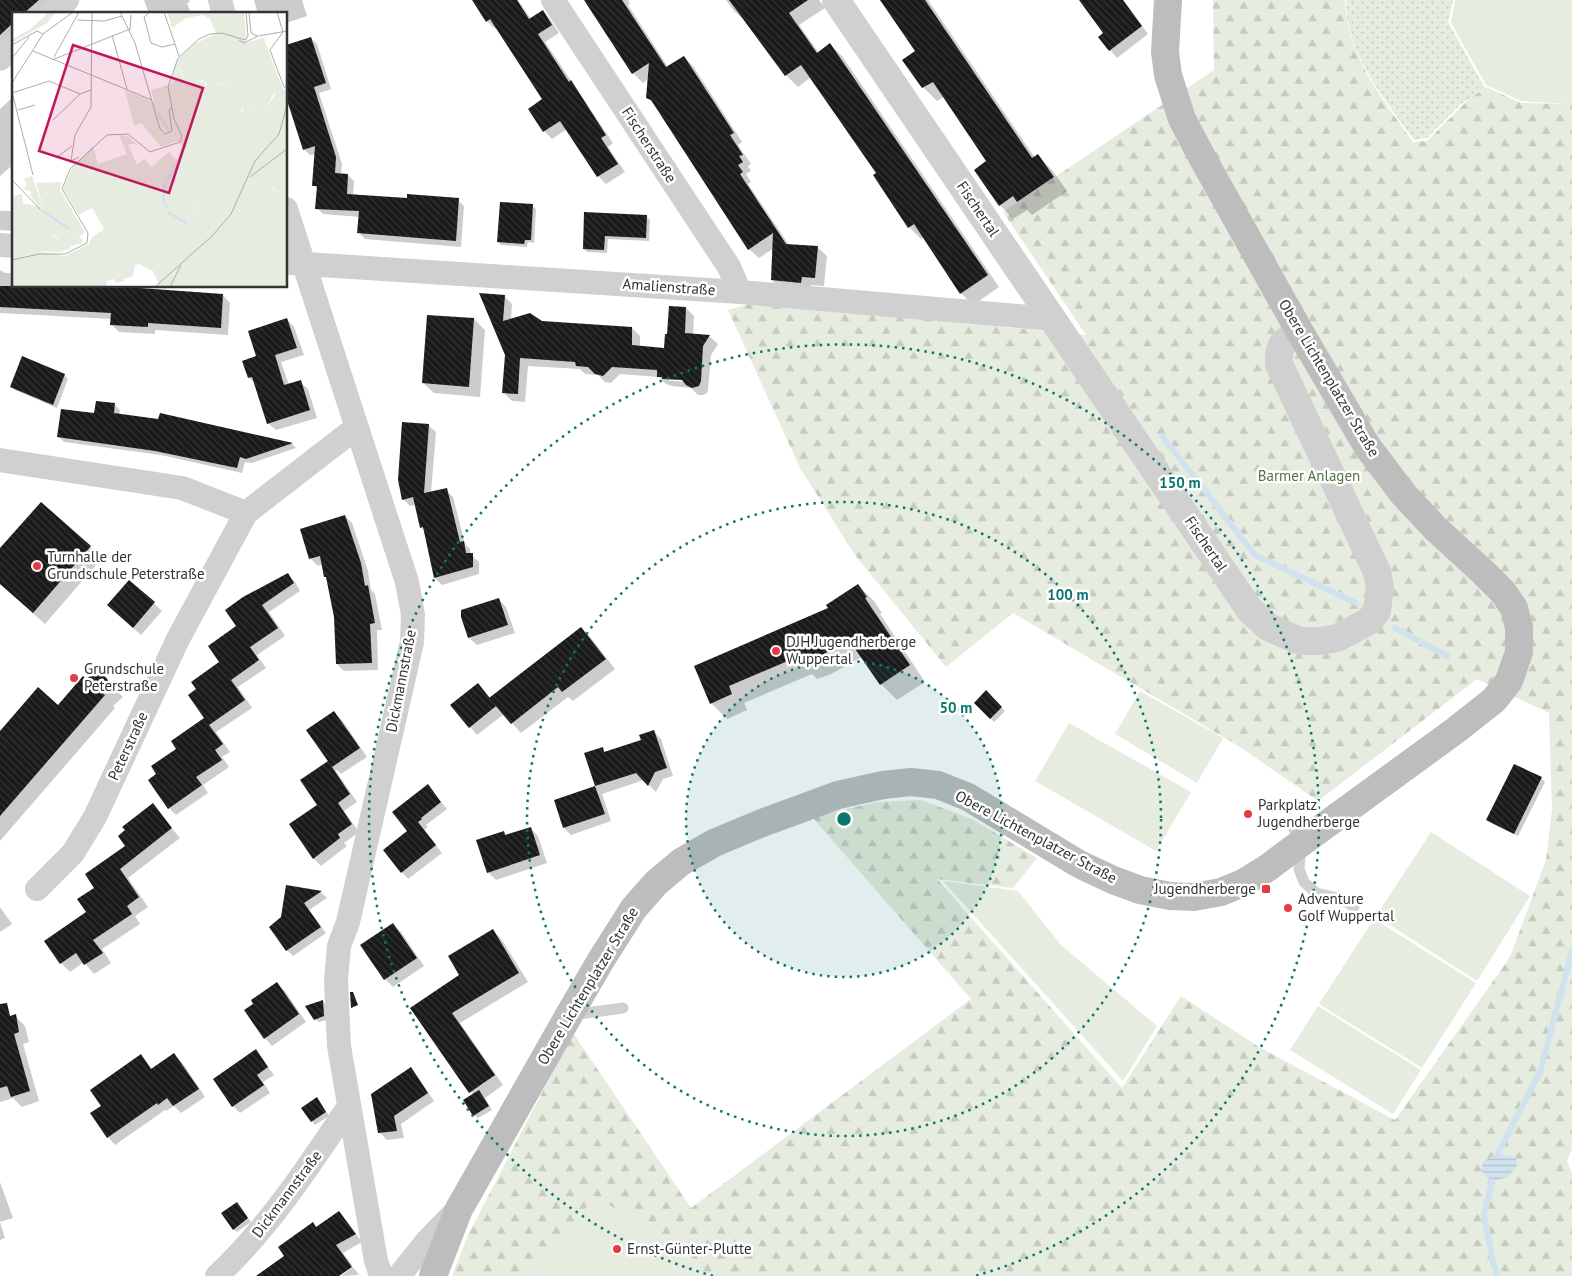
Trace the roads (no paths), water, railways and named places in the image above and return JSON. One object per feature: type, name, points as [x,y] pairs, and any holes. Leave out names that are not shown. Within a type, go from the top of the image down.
[{"type":"main road","name":"Obere Lichtenplatzer Straße","points":[[432,1276],[459,1209],[601,960],[634,908],[656,883],[681,862],[714,844],[762,823],[838,796],[883,785],[911,782],[938,786],[968,797],[1079,864],[1140,890],[1170,896],[1194,897],[1221,892],[1243,883],[1266,869],[1296,833],[1456,730],[1494,700],[1509,681],[1519,652],[1519,626],[1514,608],[1503,592],[1436,529],[1404,495],[1366,446],[1300,332],[1182,119],[1168,75],[1165,52],[1168,0]]},
{"type":"street","points":[[54,12],[67,0]]},
{"type":"street","name":"Fischerstraße","points":[[553,0],[729,267],[740,292]]},
{"type":"street","name":"Fischertal","points":[[836,0],[1249,609],[1268,627],[1300,641],[1320,641],[1337,638],[1368,621],[1377,611],[1380,587],[1377,572],[1279,364],[1278,352],[1282,344],[1300,332]]},
{"type":"street","points":[[0,59],[12,49]]},
{"type":"street","name":"Dickmannstraße","points":[[288,221],[295,263],[357,427],[407,582],[413,615],[412,642],[348,922],[339,946],[336,981],[339,1046],[376,1261],[383,1276]]},
{"type":"street","name":"Amalienstraße","points":[[295,263],[740,292],[1052,319]]},
{"type":"street","name":"Peterstraße","points":[[37,889],[73,852],[95,817],[178,639],[246,513],[357,427]]},
{"type":"street","points":[[0,460],[182,488],[246,513]]},
{"type":"street","name":"Dickmannstraße","points":[[217,1276],[248,1246],[299,1182],[349,1106]]},
{"type":"street","points":[[398,1276],[427,1241],[459,1209]]},
{"type":"lane","points":[[1296,833],[1299,868],[1309,891],[1342,899],[1354,907]]},
{"type":"lane","points":[[569,1015],[623,1008]]},
{"type":"water","points":[[1498,1153],[1515,1157],[1517,1166],[1507,1177],[1492,1182],[1481,1170],[1483,1162]]},
{"type":"waterway","points":[[1162,436],[1255,555],[1356,603]]},
{"type":"waterway","points":[[1395,628],[1447,656]]},
{"type":"waterway","points":[[1498,1153],[1540,1072],[1572,951]]},
{"type":"waterway","points":[[1492,1182],[1484,1215],[1493,1263],[1498,1276]]},
{"type":"place","name":"Turnhalle der Grundschule Peterstraße","points":[[37,566]]},
{"type":"place","name":"DJH Jugendherberge Wuppertal","points":[[776,651]]},
{"type":"place","name":"Grundschule Peterstraße","points":[[74,678]]},
{"type":"place","name":"Parkplatz Jugendherberge","points":[[1248,814]]},
{"type":"place","name":"Jugendherberge","points":[[1266,889]]},
{"type":"place","name":"Adventure Golf Wuppertal","points":[[1288,908]]},
{"type":"place","name":"Ernst-Günter-Plutte","points":[[617,1249]]},
{"type":"park label","name":"Barmer Anlagen","points":[[1309,476]]}]
